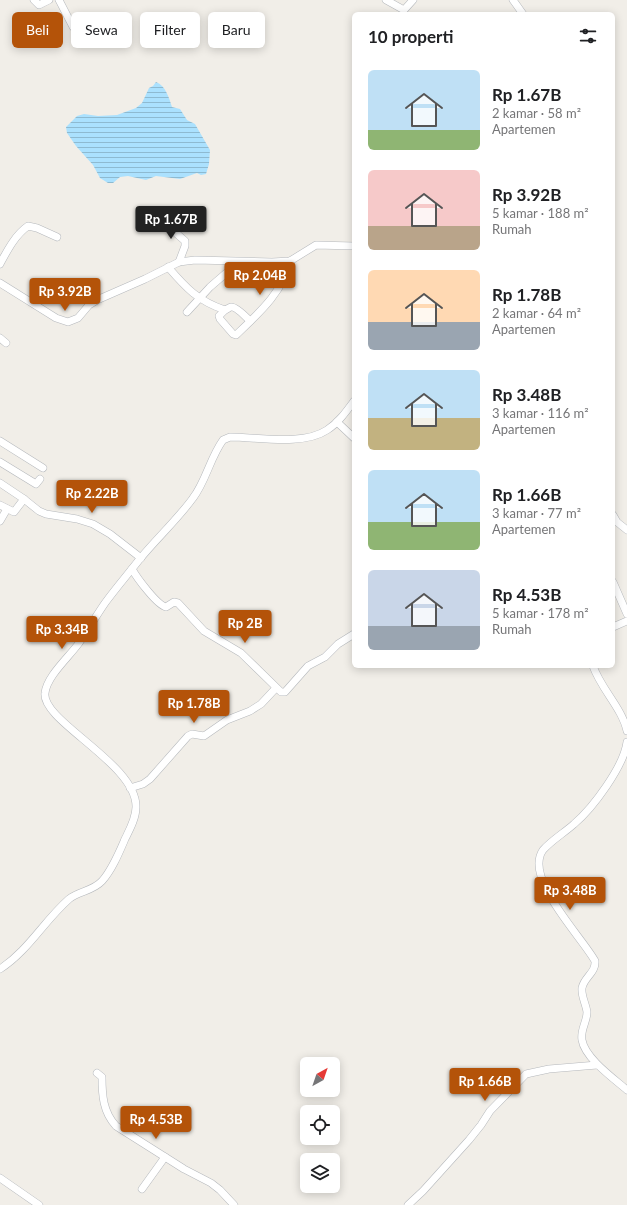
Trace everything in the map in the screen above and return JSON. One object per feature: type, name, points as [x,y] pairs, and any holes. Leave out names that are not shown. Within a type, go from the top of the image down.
[{"type":"street","points":[[34,0],[39,5],[49,0]]},
{"type":"street","points":[[59,0],[71,22]]},
{"type":"street","points":[[386,0],[407,12],[413,0]]},
{"type":"street","points":[[513,0],[522,12]]},
{"type":"street","points":[[160,219],[186,241],[186,246],[179,262]]},
{"type":"street","points":[[0,264],[22,230],[28,226],[32,226],[58,237]]},
{"type":"street","points":[[0,283],[56,318],[68,322],[78,318],[89,305],[97,300],[179,262],[195,260],[239,262],[290,261],[316,245],[352,246]]},
{"type":"street","points":[[250,321],[242,313],[232,307],[225,310],[219,317],[235,335],[250,321],[262,308],[285,278],[290,261]]},
{"type":"street","points":[[187,312],[210,287],[239,262]]},
{"type":"street","points":[[168,267],[199,298],[213,306],[225,310]]},
{"type":"street","points":[[0,970],[18,956],[70,898],[93,888],[104,878],[122,847],[135,816],[136,801],[122,776],[105,757],[79,736],[51,709],[44,697],[49,681],[79,643],[140,558],[193,498],[201,485],[219,447],[225,439],[236,437],[304,438],[325,432],[338,422],[352,404]]},
{"type":"street","points":[[338,422],[352,436]]},
{"type":"street","points":[[0,441],[44,468]]},
{"type":"street","points":[[0,462],[36,484],[40,479]]},
{"type":"street","points":[[0,483],[24,499],[32,507],[46,514],[77,519],[93,524],[110,534],[140,558]]},
{"type":"street","points":[[0,505],[7,510],[15,512],[24,499]]},
{"type":"street","points":[[0,521],[7,510]]},
{"type":"street","points":[[615,518],[627,530]]},
{"type":"street","points":[[132,569],[142,584],[161,605],[166,607],[172,603],[178,603],[208,634],[241,653],[281,692],[285,692],[308,666],[325,658],[336,646],[352,635]]},
{"type":"street","points":[[615,587],[627,614]]},
{"type":"street","points":[[615,626],[627,621]]},
{"type":"street","points":[[594,668],[627,731]]},
{"type":"street","points":[[130,788],[143,784],[150,779],[191,734],[204,736],[227,720],[250,711],[261,704],[276,688]]},
{"type":"street","points":[[627,742],[620,764],[598,797],[578,821],[543,850],[539,858],[539,866],[544,883],[551,897],[562,916],[595,961],[594,970],[584,981],[582,987],[587,1014],[582,1031],[584,1046],[597,1065],[627,1090]]},
{"type":"street","points":[[408,1205],[423,1191],[469,1140],[490,1111],[526,1074],[549,1068],[597,1065]]},
{"type":"street","points":[[97,1073],[102,1077],[104,1105],[113,1122],[130,1135],[165,1157],[211,1183],[234,1205]]},
{"type":"street","points":[[142,1188],[165,1157]]},
{"type":"street","points":[[0,1178],[39,1205]]},
{"type":"water","points":[[156,82],[165,89],[172,107],[180,109],[187,120],[195,124],[210,150],[209,164],[206,174],[201,175],[197,173],[180,179],[156,176],[146,180],[128,176],[120,177],[113,183],[108,183],[100,178],[93,165],[76,146],[67,133],[66,127],[77,116],[84,114],[98,116],[117,115],[136,108],[142,103],[149,88]]}]
